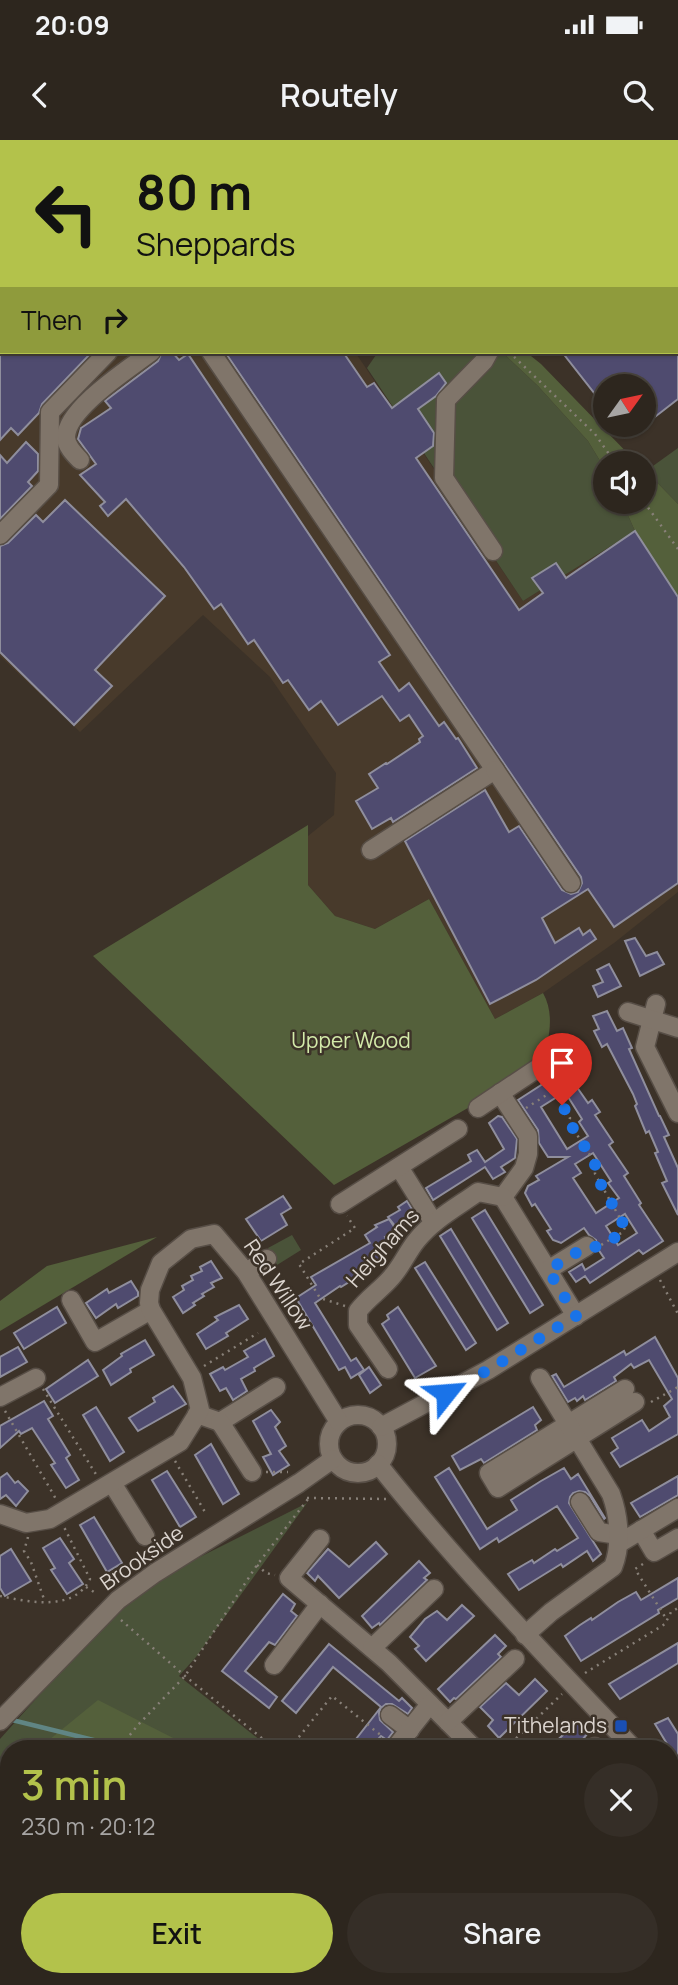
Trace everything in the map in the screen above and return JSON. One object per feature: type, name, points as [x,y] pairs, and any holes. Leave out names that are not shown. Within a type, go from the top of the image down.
[{"type":"street","points":[[0,535],[50,485],[50,412],[106,354]]},
{"type":"street","points":[[80,460],[71,451],[66,437],[83,404],[148,354]]},
{"type":"street","points":[[212,354],[571,883]]},
{"type":"street","points":[[488,354],[446,400],[444,478],[493,551]]},
{"type":"street","points":[[371,850],[495,770]]},
{"type":"street","points":[[628,1012],[654,1012],[678,1028]]},
{"type":"street","points":[[654,1012],[645,1046],[678,1113]]},
{"type":"street","points":[[478,1108],[565,1050]]},
{"type":"street","points":[[500,1093],[528,1136],[528,1154],[524,1168],[503,1197],[576,1316]]},
{"type":"street","points":[[340,1204],[458,1129]]},
{"type":"street","points":[[399,1167],[434,1223]]},
{"type":"street","name":"Heighams","points":[[388,1369],[358,1325],[358,1311],[366,1300],[390,1280],[416,1240],[434,1223],[478,1192],[503,1197]]},
{"type":"street","name":"Red Willow","points":[[151,1310],[150,1290],[161,1263],[191,1239],[214,1234],[246,1272],[339,1422]]},
{"type":"street","points":[[548,1270],[587,1246]]},
{"type":"street","points":[[381,1427],[488,1370],[678,1252]]},
{"type":"street","points":[[246,1272],[267,1259]]},
{"type":"street","points":[[0,1514],[26,1523],[50,1519],[180,1442],[200,1410],[190,1375],[151,1310],[95,1342],[71,1300]]},
{"type":"street","points":[[0,1400],[36,1377]]},
{"type":"street","points":[[524,1635],[613,1567],[617,1559],[618,1539],[611,1494],[540,1378]]},
{"type":"street","points":[[220,1422],[276,1387]]},
{"type":"street","points":[[573,1431],[630,1396]]},
{"type":"street","points":[[197,1414],[220,1422],[252,1472]]},
{"type":"street","points":[[366,1416],[381,1427],[387,1442],[386,1450],[378,1464],[363,1472],[354,1472],[346,1470],[333,1458],[329,1439],[339,1422],[347,1417],[366,1416]]},
{"type":"street","name":"Brookside","points":[[0,1721],[118,1600],[155,1573],[303,1491],[333,1458]]},
{"type":"street","points":[[378,1464],[405,1499],[524,1635],[625,1740]]},
{"type":"street","points":[[108,1485],[145,1536]]},
{"type":"street","points":[[580,1502],[599,1532],[618,1539],[641,1530],[678,1508]]},
{"type":"street","points":[[593,1522],[615,1507]]},
{"type":"street","points":[[641,1530],[654,1552],[678,1538]]},
{"type":"street","points":[[320,1539],[289,1578],[389,1663],[466,1740]]},
{"type":"street","points":[[372,1648],[434,1589]]},
{"type":"street","points":[[274,1665],[320,1605]]},
{"type":"street","points":[[448,1722],[515,1659]]},
{"type":"street","points":[[402,1740],[430,1704]]},
{"type":"street","points":[[390,1716],[410,1730]]},
{"type":"path","points":[[511,354],[595,434],[607,451]]},
{"type":"path","points":[[653,514],[678,549]]},
{"type":"path","points":[[552,1088],[578,1071],[565,1050]]},
{"type":"path","points":[[514,1115],[553,1091],[570,1118],[569,1122],[595,1163],[595,1174],[625,1227],[624,1232],[599,1247],[587,1246]]},
{"type":"path","points":[[340,1204],[355,1228],[299,1264],[320,1298],[358,1311]]},
{"type":"path","points":[[653,1268],[678,1314]]},
{"type":"path","name":"Red Willow","points":[[190,1375],[258,1333]]},
{"type":"path","points":[[36,1377],[108,1485]]},
{"type":"path","points":[[630,1396],[650,1402],[678,1387]]},
{"type":"path","points":[[0,1400],[61,1513],[90,1579],[86,1587],[70,1598],[29,1602],[0,1596]]},
{"type":"path","points":[[168,1449],[205,1511]]},
{"type":"path","points":[[252,1472],[292,1472],[303,1491]]},
{"type":"path","points":[[303,1491],[405,1499]]},
{"type":"path","points":[[128,1740],[138,1725],[185,1676],[303,1491]]},
{"type":"path","points":[[33,1522],[24,1551],[31,1562],[45,1602]]},
{"type":"path","points":[[648,1562],[635,1569],[667,1620]]},
{"type":"path","points":[[257,1565],[266,1573],[289,1578]]},
{"type":"path","points":[[86,1587],[94,1592]]},
{"type":"path","points":[[514,1740],[582,1674],[665,1625],[671,1612],[678,1608]]},
{"type":"path","points":[[119,1619],[264,1740]]},
{"type":"path","points":[[296,1740],[332,1696],[386,1740]]},
{"type":"shaded area","points":[[0,354],[356,354],[523,601],[635,531],[678,606],[678,892],[614,943],[543,993],[495,1019],[429,899],[375,929],[335,916],[308,885],[308,836],[334,815],[336,773],[270,677],[203,615],[80,732],[0,656]]},
{"type":"green space","points":[[377,354],[504,354],[538,386],[594,451],[593,514],[627,514],[635,531],[523,601],[367,368]]},
{"type":"green space","points":[[504,354],[528,354],[593,418],[593,438],[613,438],[625,451],[594,451],[538,386]]},
{"type":"green space","points":[[678,448],[678,504],[656,481],[656,464]]},
{"type":"green space","points":[[656,481],[678,504],[678,606],[627,514],[656,514]]},
{"type":"green space","name":"Upper Wood","points":[[308,825],[308,885],[335,916],[375,929],[429,899],[495,1019],[543,993],[550,1020],[541,1066],[334,1185],[93,956]]},
{"type":"green space","points":[[292,1235],[301,1250],[277,1265],[268,1248]]},
{"type":"green space","points":[[157,1237],[0,1331],[0,1301],[47,1266]]},
{"type":"green space","points":[[307,1503],[196,1657],[179,1676],[260,1740],[0,1740],[104,1623],[178,1568]]},
{"type":"green space","points":[[98,1700],[177,1740],[49,1740]]},
{"type":"building","points":[[0,354],[90,354],[42,404],[39,413],[18,435],[11,428],[0,440]]},
{"type":"building","points":[[161,354],[174,354],[179,360],[188,354],[390,655],[379,662],[399,691],[409,683],[439,726],[444,722],[456,739],[458,738],[477,768],[393,822],[391,818],[372,829],[356,801],[378,788],[369,774],[420,742],[419,739],[423,736],[409,715],[400,721],[382,696],[338,725],[321,701],[309,710],[288,680],[283,683],[254,640],[248,644],[221,604],[214,609],[184,567],[126,499],[108,516],[100,506],[105,502],[80,475],[96,464],[78,439],[81,428],[111,408],[105,401],[158,361]]},
{"type":"building","points":[[226,354],[344,354],[367,387],[374,383],[392,408],[439,373],[446,383],[436,396],[418,409],[434,433],[433,446],[416,458],[519,610],[543,593],[532,578],[556,563],[566,578],[635,531],[678,597],[678,883],[614,927],[588,889],[542,918],[555,943],[579,928],[583,935],[590,930],[596,939],[536,980],[490,1004],[405,841],[485,790],[509,832],[519,826],[562,890],[571,894],[578,892],[582,883],[581,877]]},
{"type":"building","points":[[564,354],[678,354],[678,399],[656,416],[656,374],[593,374],[593,391]]},
{"type":"building","points":[[26,442],[38,454],[38,471],[28,482],[32,486],[0,519],[0,455],[7,463]]},
{"type":"building","points":[[65,500],[165,596],[95,670],[112,686],[74,725],[0,652],[0,546],[8,543],[36,515],[43,522]]},
{"type":"building","points":[[635,938],[646,956],[657,952],[664,964],[640,976],[625,941]]},
{"type":"building","points":[[609,964],[621,986],[598,997],[593,986],[603,982],[597,970]]},
{"type":"building","points":[[607,1011],[617,1031],[623,1028],[632,1048],[629,1049],[669,1135],[664,1137],[678,1168],[678,1215],[662,1183],[667,1181],[655,1153],[658,1152],[649,1131],[646,1133],[633,1094],[607,1044],[602,1047],[594,1031],[599,1029],[593,1016]]},
{"type":"building","points":[[574,1068],[582,1079],[574,1083],[588,1103],[592,1100],[600,1112],[595,1115],[613,1142],[609,1145],[628,1173],[624,1176],[663,1241],[643,1254],[639,1250],[590,1283],[585,1276],[576,1282],[569,1272],[582,1264],[585,1270],[604,1258],[596,1240],[584,1228],[561,1243],[553,1240],[547,1231],[551,1229],[525,1193],[528,1186],[539,1180],[536,1176],[568,1157],[548,1157],[539,1143],[538,1130],[518,1100],[566,1069],[568,1071]],"holes":[[[565,1092],[582,1119],[579,1122],[588,1136],[567,1149],[541,1107]],[[593,1153],[619,1198],[596,1213],[573,1178],[581,1173],[575,1164]],[[625,1214],[637,1233],[618,1245],[606,1226]]]},
{"type":"building","points":[[498,1116],[502,1117],[517,1139],[515,1158],[501,1167],[505,1172],[493,1179],[485,1167],[433,1200],[426,1188],[471,1161],[468,1155],[477,1150],[485,1162],[504,1149],[489,1123]]},
{"type":"building","points":[[283,1196],[291,1208],[281,1214],[287,1225],[261,1241],[246,1219]]},
{"type":"building","points":[[407,1201],[415,1214],[406,1218],[408,1222],[396,1227],[388,1217],[400,1210],[398,1207]]},
{"type":"building","points":[[485,1210],[543,1305],[530,1313],[472,1218]]},
{"type":"building","points":[[389,1219],[397,1231],[385,1237],[387,1241],[375,1249],[383,1261],[315,1303],[351,1361],[356,1358],[364,1370],[351,1378],[345,1367],[339,1370],[296,1298],[316,1285],[311,1277],[370,1243],[365,1235],[377,1227],[375,1225]]},
{"type":"building","points":[[451,1229],[508,1323],[497,1330],[440,1236]]},
{"type":"building","points":[[211,1261],[222,1278],[211,1283],[214,1287],[202,1294],[204,1296],[183,1313],[173,1297],[184,1290],[182,1286],[193,1280],[191,1276],[202,1271],[200,1267]]},
{"type":"building","points":[[425,1262],[476,1343],[466,1350],[415,1268]]},
{"type":"building","points":[[131,1281],[138,1296],[118,1308],[116,1304],[96,1318],[86,1303],[107,1289],[109,1293]]},
{"type":"building","points":[[239,1305],[248,1319],[226,1333],[228,1336],[206,1349],[197,1334],[218,1320],[215,1317]]},
{"type":"building","points":[[57,1307],[66,1323],[24,1349],[14,1333]]},
{"type":"building","points":[[398,1307],[436,1366],[415,1378],[382,1324],[389,1319],[387,1315]]},
{"type":"building","points":[[655,1337],[678,1378],[678,1434],[620,1467],[611,1453],[618,1448],[612,1438],[642,1420],[649,1431],[670,1417],[664,1406],[672,1399],[649,1360],[634,1368],[631,1364],[614,1377],[616,1381],[585,1400],[583,1396],[577,1401],[575,1398],[568,1402],[552,1376],[556,1374],[564,1387],[624,1351],[626,1355]]},
{"type":"building","points":[[265,1339],[274,1356],[241,1379],[247,1391],[233,1400],[226,1388],[220,1391],[210,1374],[223,1367],[225,1370],[248,1357],[244,1351]]},
{"type":"building","points":[[145,1340],[154,1355],[130,1369],[131,1372],[111,1385],[103,1370],[122,1356],[121,1354]]},
{"type":"building","points":[[18,1347],[27,1362],[0,1377],[0,1357]]},
{"type":"building","points":[[88,1360],[98,1376],[55,1403],[46,1389]]},
{"type":"building","points":[[369,1367],[381,1385],[370,1393],[359,1375]]},
{"type":"building","points":[[173,1386],[186,1404],[138,1431],[129,1418],[155,1402],[153,1398]]},
{"type":"building","points":[[44,1401],[53,1416],[48,1419],[70,1455],[66,1458],[79,1480],[66,1488],[51,1465],[55,1463],[32,1428],[21,1434],[19,1431],[0,1448],[0,1426]]},
{"type":"building","points":[[96,1407],[124,1452],[110,1461],[83,1415]]},
{"type":"building","points":[[533,1407],[541,1420],[535,1425],[537,1430],[484,1463],[481,1459],[460,1470],[452,1456]]},
{"type":"building","points":[[271,1410],[280,1422],[275,1427],[286,1446],[279,1451],[289,1465],[273,1475],[263,1457],[271,1454],[253,1421]]},
{"type":"building","points":[[211,1444],[239,1494],[223,1504],[195,1455]]},
{"type":"building","points":[[449,1468],[487,1529],[517,1510],[511,1500],[541,1481],[564,1468],[571,1479],[578,1474],[605,1518],[585,1492],[573,1493],[569,1503],[601,1554],[593,1561],[587,1551],[519,1590],[508,1574],[532,1560],[534,1563],[578,1538],[557,1506],[499,1542],[497,1538],[480,1549],[435,1477]]},
{"type":"building","points":[[167,1471],[196,1517],[180,1527],[152,1480]]},
{"type":"building","points":[[7,1473],[15,1483],[18,1481],[28,1491],[16,1506],[6,1495],[0,1499],[0,1478]]},
{"type":"building","points":[[678,1476],[678,1495],[640,1517],[631,1503]]},
{"type":"building","points":[[94,1517],[122,1563],[107,1572],[80,1525]]},
{"type":"building","points":[[60,1538],[74,1559],[69,1563],[83,1584],[67,1594],[51,1570],[55,1568],[43,1548]]},
{"type":"building","points":[[376,1542],[387,1554],[339,1598],[318,1576],[315,1581],[307,1573],[328,1549],[349,1567]]},
{"type":"building","points":[[11,1549],[31,1581],[5,1596],[0,1588],[0,1556]]},
{"type":"building","points":[[419,1561],[430,1573],[424,1578],[427,1580],[380,1625],[379,1623],[372,1628],[362,1616]]},
{"type":"building","points":[[678,1578],[678,1598],[658,1610],[659,1613],[581,1661],[565,1636],[636,1592],[641,1600]]},
{"type":"building","points":[[283,1594],[295,1604],[291,1611],[297,1616],[275,1645],[269,1642],[245,1671],[277,1697],[269,1708],[222,1671]]},
{"type":"building","points":[[462,1605],[474,1616],[426,1661],[415,1649],[419,1646],[410,1637],[425,1619],[437,1611],[447,1620]]},
{"type":"building","points":[[495,1635],[506,1646],[498,1654],[501,1657],[450,1702],[438,1689]]},
{"type":"building","points":[[678,1643],[678,1663],[620,1699],[609,1684]]},
{"type":"building","points":[[329,1644],[399,1701],[402,1698],[412,1708],[408,1714],[392,1704],[386,1704],[379,1713],[380,1720],[393,1732],[387,1740],[381,1736],[377,1740],[355,1740],[381,1707],[333,1667],[296,1713],[282,1701]]},
{"type":"building","points":[[535,1679],[547,1691],[499,1738],[488,1726],[493,1720],[480,1707],[506,1683],[519,1695]]},
{"type":"building","points":[[668,1718],[678,1734],[678,1740],[665,1740],[655,1724]]},
{"type":"building","points":[[578,1721],[588,1733],[584,1740],[558,1740]]},
{"type":"waterway","points":[[8,1719],[93,1740]]},
{"type":"place","name":"Tithelands","points":[[621,1726]]},
{"type":"route","points":[[446,1393],[576,1316],[548,1270],[587,1246],[599,1247],[624,1232],[625,1227],[595,1174],[595,1163],[569,1122],[570,1118],[562,1105]]}]
